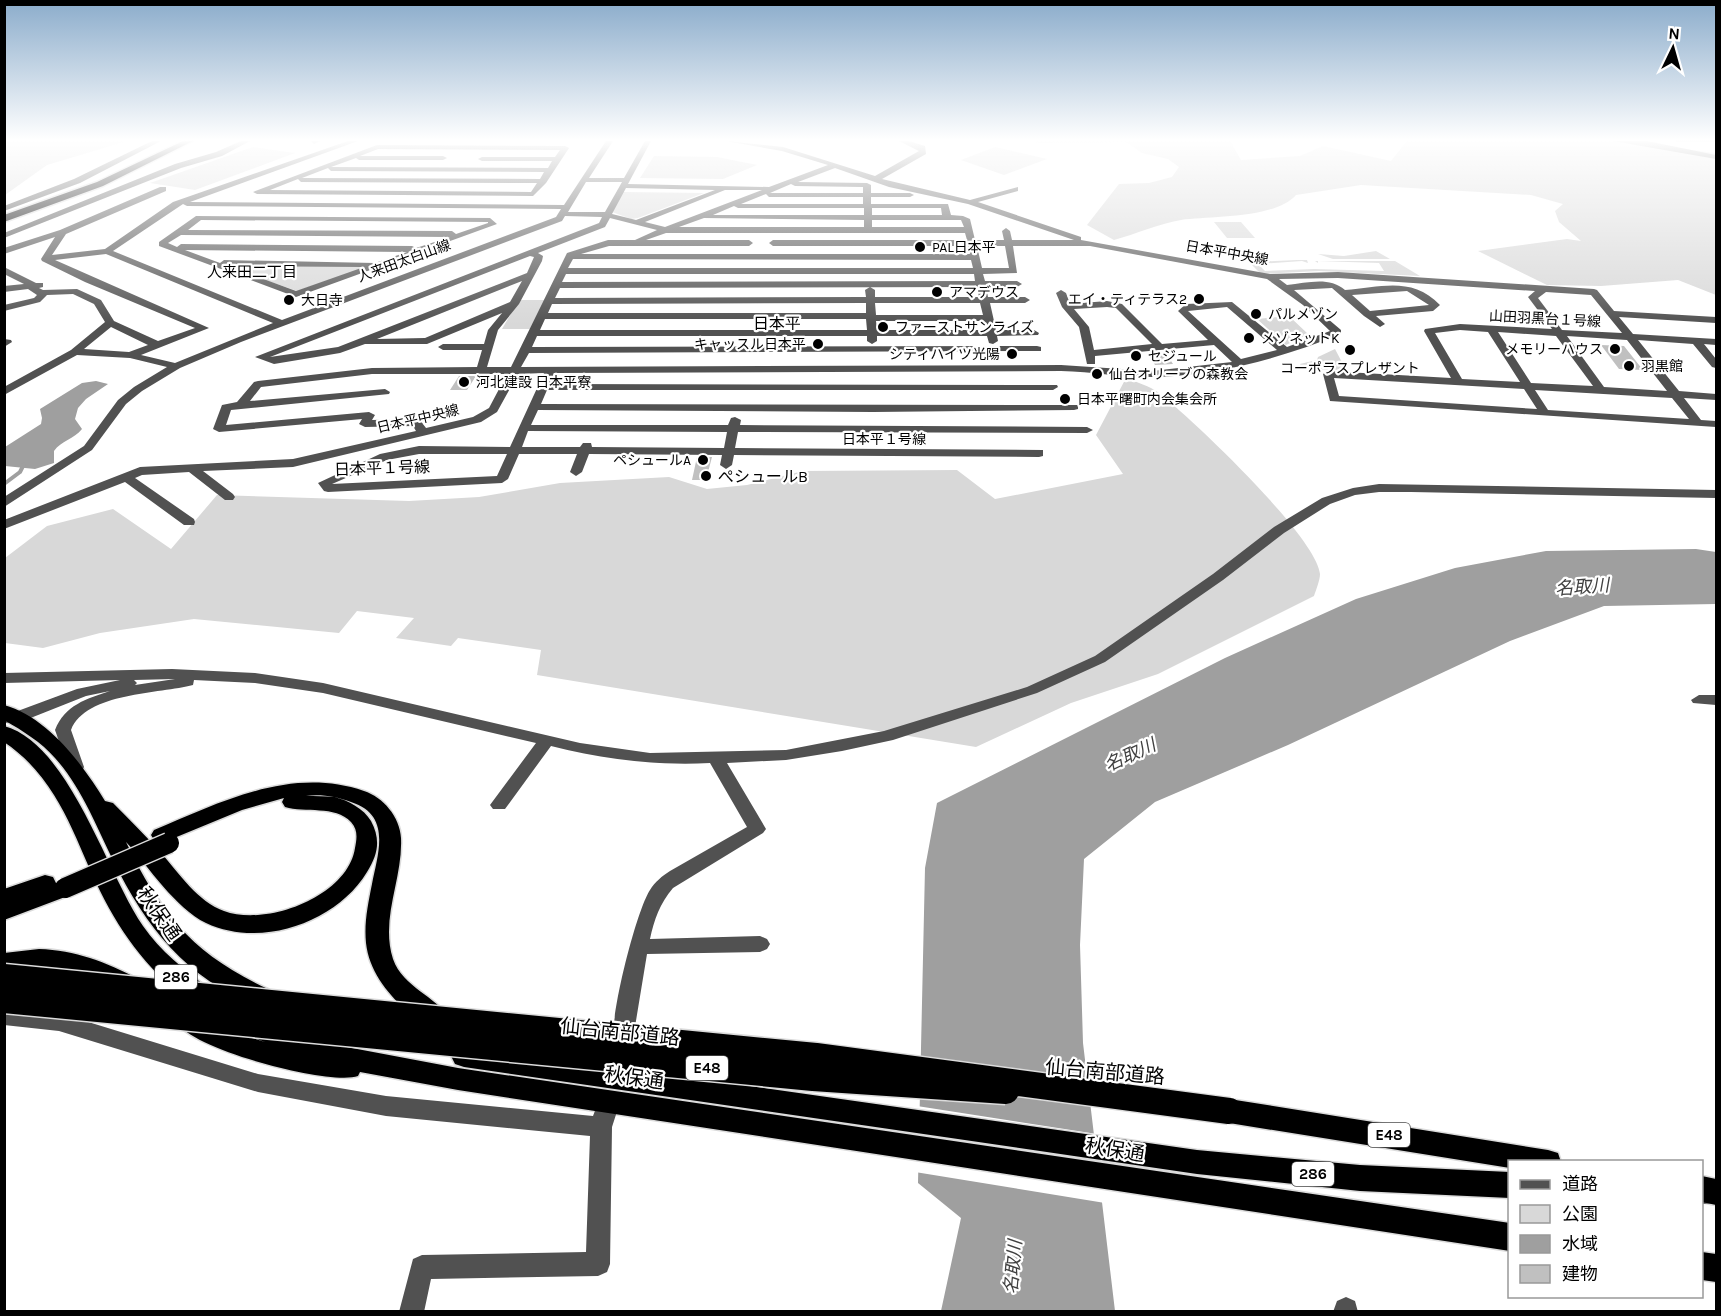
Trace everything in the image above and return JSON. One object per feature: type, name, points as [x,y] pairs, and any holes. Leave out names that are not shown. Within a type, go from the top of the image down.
[{"type":"highway","points":[[4,214],[36,202]]},
{"type":"highway","points":[[4,219],[49,202]]},
{"type":"highway","name":"秋保通","points":[[8,719],[48,739],[76,767],[158,920],[198,962],[227,981],[299,1013],[384,1040],[432,1051],[573,1073],[612,1091]]},
{"type":"highway","name":"秋保通","points":[[8,719],[59,788],[120,908],[135,933],[160,962],[202,998],[231,1016],[314,1050],[458,1079],[612,1091],[1118,1165],[1508,1237]]},
{"type":"highway","points":[[4,912],[238,804],[304,789],[341,790],[368,801],[386,820],[390,832],[390,847],[376,915],[375,932],[383,964],[404,994],[444,1022],[474,1037],[573,1073]]},
{"type":"highway","points":[[90,792],[163,868],[189,900],[210,914],[232,922],[275,923],[293,919],[326,903],[353,880],[362,867],[369,843],[367,831],[352,812],[324,802],[306,801],[286,802],[243,813],[165,839]]},
{"type":"highway","points":[[4,898],[63,883]]},
{"type":"highway","points":[[4,962],[51,958],[87,964],[205,1031],[269,1054],[347,1068],[458,1079]]},
{"type":"highway","points":[[4,980],[191,1005]]},
{"type":"highway","points":[[4,1000],[191,1005]]},
{"type":"highway","points":[[4,1008],[191,1005]]},
{"type":"highway","name":"仙台南部道路","points":[[191,1005],[813,1078],[954,1087],[1229,1110],[1542,1160]]},
{"type":"highway","name":"秋保通","points":[[1118,1165],[1281,1171],[1508,1185]]},
{"type":"street","points":[[4,209],[24,202]]},
{"type":"street","points":[[4,236],[87,202]]},
{"type":"street","points":[[4,251],[63,232],[131,202]]},
{"type":"street","points":[[45,259],[107,251],[180,202]]},
{"type":"street","points":[[404,206],[408,202]]},
{"type":"street","points":[[566,211],[571,202]]},
{"type":"street","points":[[532,274],[340,350],[274,361],[260,357],[602,225],[615,202]]},
{"type":"street","points":[[637,222],[690,202]]},
{"type":"street","points":[[589,230],[627,242],[740,202]]},
{"type":"street","points":[[726,465],[741,387],[767,202]]},
{"type":"street","points":[[867,202],[875,454]]},
{"type":"street","points":[[971,202],[1090,243]]},
{"type":"street","points":[[176,204],[404,206],[566,211],[608,215],[666,230],[869,257],[974,257]]},
{"type":"street","points":[[300,263],[359,206]]},
{"type":"street","points":[[738,206],[945,206],[946,218]]},
{"type":"street","name":"人来田太白山線","points":[[4,503],[81,453],[103,431],[122,402],[138,389],[176,366],[281,323],[559,219],[566,211]]},
{"type":"street","points":[[51,217],[87,221]]},
{"type":"street","points":[[199,218],[490,220],[493,224],[296,294],[162,244],[179,232],[199,218]]},
{"type":"street","points":[[708,218],[963,218],[968,225],[982,284],[1016,453]]},
{"type":"street","points":[[569,257],[652,258],[868,230],[968,225]]},
{"type":"street","points":[[563,271],[1014,271],[1006,231]]},
{"type":"street","points":[[45,259],[63,232]]},
{"type":"street","points":[[179,232],[465,234]]},
{"type":"street","points":[[569,257],[608,243],[749,243],[750,246],[762,244]]},
{"type":"street","name":"日本平中央線","points":[[762,244],[1090,243],[1270,277],[1338,275],[1594,292],[1698,422]]},
{"type":"street","points":[[576,472],[622,350],[657,244]]},
{"type":"street","points":[[172,247],[423,249]]},
{"type":"street","points":[[107,251],[281,323]]},
{"type":"street","points":[[481,370],[486,346],[493,330],[514,304],[532,274],[539,256],[529,253]]},
{"type":"street","name":"日本平中央線","points":[[4,525],[148,470],[293,463],[463,424],[488,415],[493,410],[534,333],[569,257]]},
{"type":"street","points":[[45,259],[88,280],[204,328],[130,355]]},
{"type":"street","points":[[212,263],[382,264],[413,274]]},
{"type":"street","points":[[4,270],[44,295],[37,300],[4,308]]},
{"type":"street","points":[[241,405],[258,384],[398,370],[1093,368],[1126,373],[1195,372],[1285,351],[1337,332],[1306,303],[1270,277]]},
{"type":"street","points":[[35,288],[88,280]]},
{"type":"street","points":[[556,285],[1017,284]]},
{"type":"street","points":[[1284,288],[1325,284],[1335,286],[1380,324]]},
{"type":"street","points":[[4,289],[35,288],[74,291],[95,300],[105,310],[110,323],[157,345]]},
{"type":"street","points":[[1344,293],[1407,288],[1414,290],[1435,305],[1433,308],[1367,314]]},
{"type":"street","points":[[1538,288],[1533,297],[1600,389]]},
{"type":"street","points":[[95,300],[117,292]]},
{"type":"street","points":[[1060,293],[1067,307],[1084,327],[1093,368]]},
{"type":"street","points":[[549,300],[1025,300]]},
{"type":"street","points":[[360,342],[427,341],[514,304]]},
{"type":"street","points":[[1067,307],[1107,304],[1119,306],[1160,346]]},
{"type":"street","points":[[1238,362],[1183,311],[1186,308],[1229,304],[1285,351]]},
{"type":"street","points":[[324,307],[392,329]]},
{"type":"street","points":[[1612,314],[1716,320]]},
{"type":"street","points":[[542,316],[988,318]]},
{"type":"street","points":[[4,392],[75,352],[110,323]]},
{"type":"street","name":"山田羽黒台１号線","points":[[1458,381],[1429,331],[1460,327],[1716,342]]},
{"type":"street","points":[[1491,329],[1545,412]]},
{"type":"street","points":[[534,333],[1034,333]]},
{"type":"street","points":[[1695,340],[1716,364]]},
{"type":"street","points":[[1089,353],[1216,342]]},
{"type":"street","points":[[443,346],[486,346]]},
{"type":"street","points":[[525,350],[1037,349]]},
{"type":"street","points":[[75,352],[130,355],[176,366]]},
{"type":"street","name":"日本平１号線","points":[[551,369],[523,428],[514,452],[502,479],[328,488],[324,483],[384,457],[419,450],[514,452],[875,454],[1039,453]]},
{"type":"street","points":[[398,370],[365,424],[416,422],[423,433]]},
{"type":"street","points":[[1716,396],[1328,374],[1334,399],[1716,424]]},
{"type":"street","points":[[543,387],[1053,387]]},
{"type":"street","points":[[369,415],[219,429],[226,407],[385,392]]},
{"type":"street","points":[[533,406],[873,409],[1074,407]]},
{"type":"street","points":[[523,428],[1087,430]]},
{"type":"street","points":[[192,468],[229,496]]},
{"type":"street","points":[[126,477],[189,522]]},
{"type":"street","points":[[4,678],[172,674],[255,678],[323,688],[580,748],[650,758],[716,759],[786,755],[842,747],[887,736],[1032,690],[1100,658],[1218,577],[1279,531],[1326,501],[1353,492],[1379,488],[1411,488],[1716,494]]},
{"type":"street","points":[[76,767],[63,724],[80,708],[145,689],[226,677]]},
{"type":"street","points":[[8,719],[102,687],[143,681],[255,678]]},
{"type":"street","points":[[1699,700],[1716,700]]},
{"type":"street","points":[[499,805],[547,740]]},
{"type":"street","points":[[411,1311],[422,1267],[598,1264],[601,1127],[612,1091],[646,915],[664,884],[757,829],[716,759]]},
{"type":"street","points":[[639,947],[760,944]]},
{"type":"street","points":[[4,1017],[59,1022],[258,1083],[386,1106],[601,1127]]},
{"type":"green space","points":[[617,202],[679,202],[631,219],[612,212]]},
{"type":"green space","points":[[1105,202],[1287,202],[1242,215],[1181,220],[1114,240],[1087,225]]},
{"type":"green space","points":[[1557,202],[1716,202],[1716,295],[1678,280],[1601,286],[1547,285],[1478,251],[1567,239],[1581,241],[1559,222],[1555,211],[1563,204]]},
{"type":"green space","points":[[1214,222],[1241,222],[1255,238],[1227,238]]},
{"type":"green space","points":[[1376,251],[1390,259],[1333,259],[1318,254],[1344,256]]},
{"type":"green space","points":[[1307,260],[1308,263],[1302,261],[1258,264],[1265,271],[1314,269],[1384,271],[1379,263],[1318,261],[1395,261],[1420,276],[1319,271],[1261,274],[1249,262]]},
{"type":"green space","points":[[223,265],[370,266],[297,291]]},
{"type":"green space","points":[[519,300],[545,300],[530,329],[502,329]]},
{"type":"green space","points":[[1289,316],[1308,334],[1286,345],[1257,319]]},
{"type":"green space","points":[[1335,349],[1346,370],[1303,369],[1300,364],[1317,360],[1318,357]]},
{"type":"green space","points":[[1126,378],[1155,391],[1175,407],[1276,507],[1298,533],[1313,556],[1320,574],[1314,596],[1158,674],[1071,703],[976,747],[537,675],[541,650],[458,638],[451,646],[396,638],[414,618],[357,611],[339,633],[194,619],[100,633],[43,648],[5,643],[5,558],[47,526],[113,509],[171,549],[217,495],[409,501],[479,497],[560,483],[669,477],[707,489],[747,485],[803,471],[957,470],[995,499],[1123,474],[1096,435]]},
{"type":"water","points":[[96,381],[108,384],[86,399],[78,408],[75,419],[82,429],[54,451],[54,463],[35,469],[5,466],[5,447],[41,424],[40,409],[82,383]]},
{"type":"water","name":"名取川","points":[[1696,549],[1716,552],[1716,604],[1604,606],[1510,641],[1288,745],[1155,802],[1084,859],[1080,945],[1083,1043],[1115,1311],[941,1311],[961,1218],[918,1183],[925,868],[937,803],[1225,658],[1356,599],[1455,568],[1546,551]]},
{"type":"pier","points":[[917,1106],[1097,1134],[1105,1203],[915,1172]]},
{"type":"building","points":[[1601,345],[1624,346],[1643,370],[1619,369]]},
{"type":"building","points":[[1165,352],[1173,364],[1155,365],[1148,353]]},
{"type":"building","name":"河北建設 日本平寮","points":[[459,376],[476,376],[467,390],[450,390]]},
{"type":"building","points":[[697,457],[712,457],[706,480],[692,480]]},
{"type":"waterway","points":[[4,484],[20,472],[24,464]]},
{"type":"place","name":"PAL日本平","points":[[920,247]]},
{"type":"place","name":"アマデウス","points":[[937,292]]},
{"type":"place","name":"エイ・ティテラス2","points":[[1199,299]]},
{"type":"place","name":"大日寺","points":[[289,300]]},
{"type":"place","name":"パルメゾン","points":[[1256,314]]},
{"type":"place","name":"ファーストサンライズ","points":[[883,327]]},
{"type":"place","name":"メゾネットK","points":[[1249,338]]},
{"type":"place","name":"キャッスル日本平","points":[[818,344]]},
{"type":"place","name":"メモリーハウス","points":[[1615,349]]},
{"type":"place","name":"コーポラスプレザント","points":[[1350,350]]},
{"type":"place","name":"シティハイツ光陽","points":[[1012,354]]},
{"type":"place","name":"セジュール","points":[[1136,356]]},
{"type":"place","name":"羽黒館","points":[[1629,366]]},
{"type":"place","name":"仙台オリーブの森教会","points":[[1097,374]]},
{"type":"place","name":"河北建設 日本平寮","points":[[464,382]]},
{"type":"place","name":"日本平曙町内会集会所","points":[[1065,399]]},
{"type":"place","name":"ペシュールA","points":[[703,460]]},
{"type":"place","name":"ぺシュールB","points":[[706,476]]},
{"type":"district","name":"人来田二丁目","points":[[252,272]]},
{"type":"district","name":"日本平","points":[[777,323]]}]
